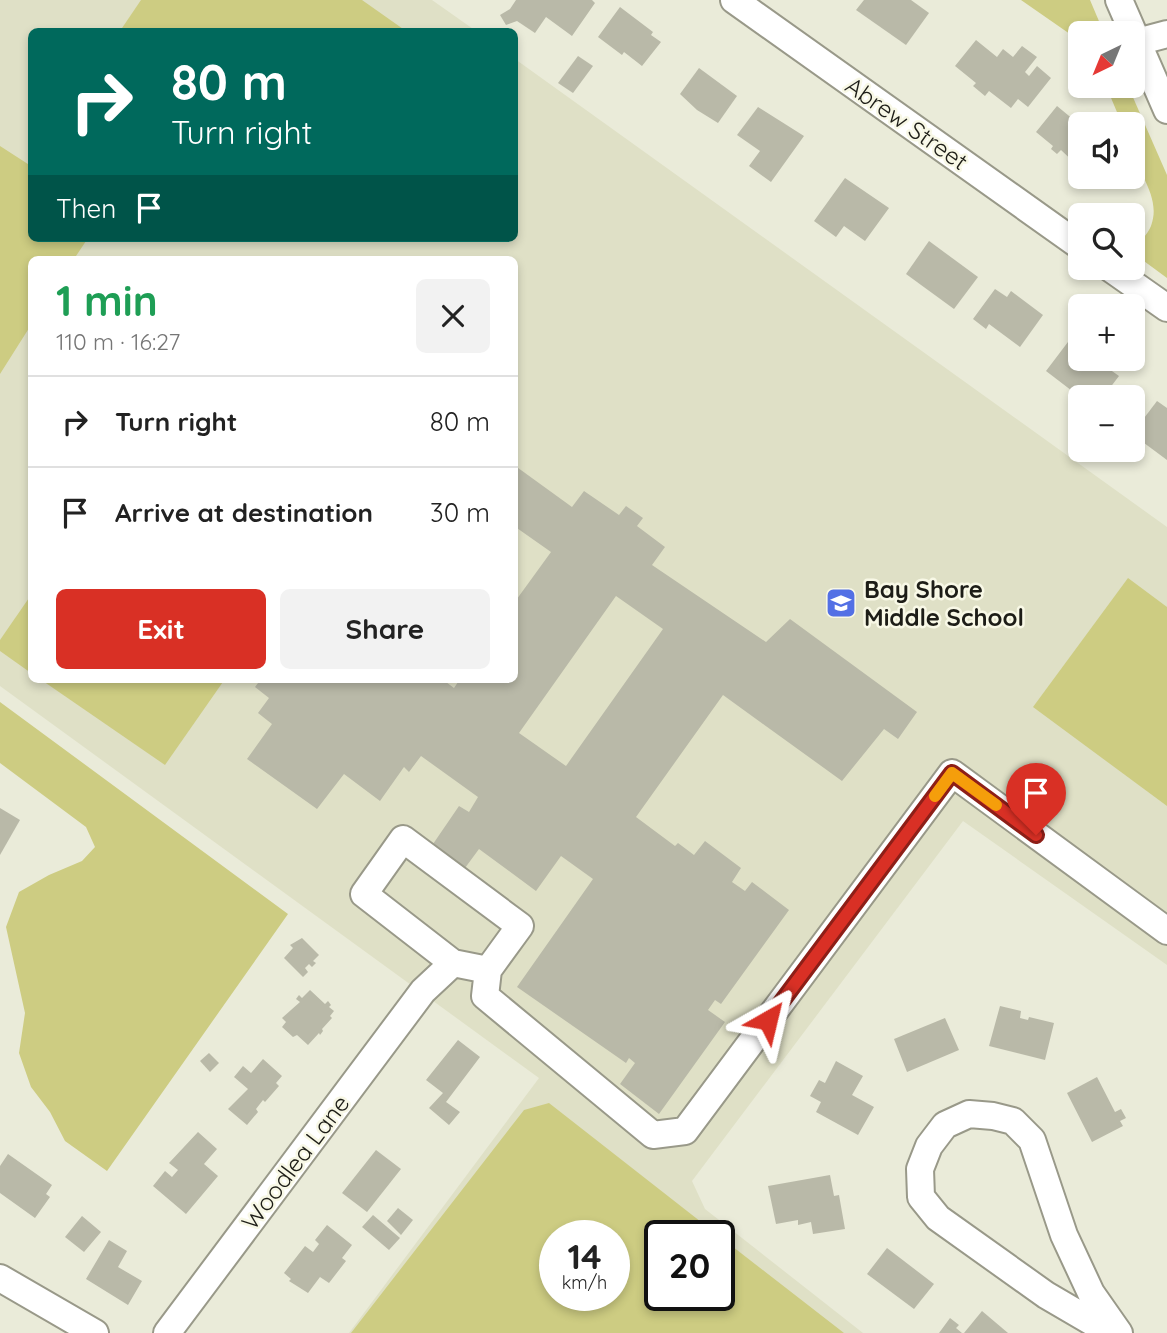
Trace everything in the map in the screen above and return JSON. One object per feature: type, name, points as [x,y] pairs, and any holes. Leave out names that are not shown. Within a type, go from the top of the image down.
[{"type":"street","name":"Abrew Street","points":[[734,0],[1068,237]]},
{"type":"street","points":[[1119,0],[1128,21]]},
{"type":"street","points":[[1145,40],[1167,34]]},
{"type":"street","points":[[1145,60],[1167,110]]},
{"type":"street","points":[[1127,280],[1167,308]]},
{"type":"street","points":[[488,970],[453,963],[364,894],[402,839],[520,926],[488,970],[485,996],[653,1135],[685,1131],[952,773],[1167,931]]},
{"type":"street","name":"Woodlea Lane","points":[[167,1333],[423,991],[453,963]]},
{"type":"street","points":[[1111,1333],[1046,1295],[937,1218],[921,1197],[920,1169],[929,1146],[945,1125],[969,1114],[993,1116],[1013,1121],[1032,1140],[1064,1236],[1091,1293],[1119,1333]]},
{"type":"street","points":[[0,1278],[95,1333]]},
{"type":"shaded area","name":"Bay Shore Middle School","points":[[0,0],[432,0],[472,28],[28,28],[28,242],[518,242],[518,61],[1068,456],[1068,462],[1076,462],[1167,527],[1167,965],[963,821],[692,1181],[705,1209],[719,1220],[644,1220],[644,1311],[735,1311],[735,1233],[863,1333],[349,1333],[539,1078],[0,686]]},
{"type":"shaded area","points":[[141,0],[362,0],[402,28],[122,28]]},
{"type":"shaded area","points":[[1021,0],[1090,0],[1099,21],[1068,21],[1068,33]]},
{"type":"shaded area","points":[[1111,98],[1133,98],[1139,112],[1117,112]]},
{"type":"shaded area","points":[[1145,125],[1167,175],[1167,278],[1145,262],[1145,236],[1154,215],[1147,185]]},
{"type":"shaded area","points":[[0,146],[28,164],[28,242],[85,242],[76,256],[28,256],[28,330],[0,374]]},
{"type":"shaded area","points":[[1128,578],[1167,607],[1167,806],[1033,707]]},
{"type":"shaded area","points":[[28,599],[28,671],[0,651],[0,640]]},
{"type":"shaded area","points":[[46,683],[222,683],[165,765]]},
{"type":"shaded area","points":[[0,702],[288,914],[107,1171],[65,1141],[50,1112],[31,1087],[19,1053],[25,1013],[6,927],[19,892],[82,861],[95,847],[86,827],[0,763]]},
{"type":"shaded area","points":[[549,1103],[699,1220],[644,1220],[644,1311],[735,1311],[735,1248],[844,1333],[351,1333],[524,1110]]},
{"type":"building","points":[[516,0],[592,0],[595,3],[572,36],[546,17],[535,33],[517,21],[506,25],[500,15],[510,9]]},
{"type":"building","points":[[864,0],[911,0],[929,13],[906,45],[856,10]]},
{"type":"building","points":[[620,7],[653,32],[651,35],[661,42],[642,66],[598,37]]},
{"type":"building","points":[[976,40],[997,57],[1003,49],[1013,57],[1022,46],[1037,57],[1025,72],[1029,76],[1037,66],[1051,78],[1028,107],[1018,99],[1011,108],[989,91],[985,96],[973,86],[976,83],[955,66]]},
{"type":"building","points":[[578,56],[593,66],[573,93],[558,83]]},
{"type":"building","points":[[699,68],[737,96],[718,123],[697,110],[680,94]]},
{"type":"building","points":[[1057,106],[1068,115],[1068,157],[1061,150],[1057,154],[1051,149],[1053,146],[1036,132]]},
{"type":"building","points":[[758,107],[804,136],[771,182],[749,166],[760,151],[737,135]]},
{"type":"building","points":[[845,178],[889,208],[865,241],[844,226],[836,237],[814,221]]},
{"type":"building","points":[[929,241],[978,277],[954,309],[906,274]]},
{"type":"building","points":[[995,289],[1007,297],[1011,291],[1043,315],[1020,347],[989,324],[986,329],[973,319]]},
{"type":"building","points":[[1068,342],[1068,371],[1112,371],[1119,376],[1112,385],[1068,385],[1068,388],[1046,371]]},
{"type":"building","points":[[1157,401],[1167,408],[1167,460],[1145,444],[1145,417]]},
{"type":"building","points":[[518,468],[572,507],[584,491],[619,515],[626,506],[643,518],[637,526],[665,547],[652,565],[766,642],[790,619],[917,712],[898,739],[884,729],[842,781],[723,695],[636,817],[675,846],[678,843],[694,855],[705,841],[741,868],[732,882],[745,891],[752,882],[789,910],[721,1004],[715,1000],[708,1010],[725,1022],[659,1114],[620,1084],[635,1063],[629,1058],[626,1063],[517,987],[593,879],[561,856],[536,891],[479,849],[465,868],[433,844],[459,806],[469,812],[478,797],[421,756],[409,772],[404,767],[380,801],[344,774],[317,809],[247,759],[272,724],[258,713],[269,698],[255,687],[258,683],[447,683],[454,688],[457,683],[518,683],[518,597],[551,552],[518,529]],"holes":[[[616,596],[663,629],[566,766],[519,733]]]},
{"type":"building","points":[[0,808],[20,820],[0,855]]},
{"type":"building","points":[[302,938],[319,955],[313,961],[316,963],[312,967],[309,964],[305,968],[308,972],[303,977],[284,958],[293,948],[290,945]]},
{"type":"building","points":[[310,990],[325,1004],[328,1001],[331,1005],[329,1007],[334,1011],[320,1035],[319,1033],[308,1045],[282,1027],[286,1022],[282,1018],[300,1002],[296,999],[299,995],[302,998]]},
{"type":"building","points":[[1000,1006],[1021,1011],[1020,1018],[1028,1020],[1029,1017],[1054,1023],[1045,1060],[989,1046]]},
{"type":"building","points":[[945,1018],[959,1050],[907,1072],[894,1039]]},
{"type":"building","points":[[458,1040],[480,1057],[446,1102],[460,1112],[449,1125],[429,1108],[443,1093],[426,1080]]},
{"type":"building","points":[[209,1053],[219,1063],[210,1072],[200,1061]]},
{"type":"building","points":[[263,1059],[282,1076],[276,1083],[279,1086],[265,1102],[263,1100],[256,1109],[258,1112],[247,1125],[228,1109],[248,1089],[234,1077],[243,1066],[251,1073]]},
{"type":"building","points":[[836,1061],[863,1076],[852,1095],[874,1107],[858,1135],[816,1112],[821,1102],[810,1096],[819,1080],[825,1083]]},
{"type":"building","points":[[1097,1077],[1115,1112],[1121,1109],[1126,1118],[1120,1121],[1123,1126],[1092,1142],[1067,1093]]},
{"type":"building","points":[[198,1132],[217,1149],[204,1164],[218,1176],[186,1214],[153,1186],[165,1171],[172,1177],[178,1170],[169,1163]]},
{"type":"building","points":[[376,1150],[401,1169],[367,1212],[342,1193]]},
{"type":"building","points":[[8,1154],[52,1185],[46,1194],[50,1197],[35,1218],[0,1193],[0,1166]]},
{"type":"building","points":[[830,1175],[834,1196],[839,1195],[845,1229],[813,1234],[811,1222],[798,1225],[798,1220],[776,1224],[768,1186]]},
{"type":"building","points":[[398,1208],[413,1220],[401,1235],[387,1221]]},
{"type":"building","points":[[373,1215],[400,1238],[389,1250],[362,1227]]},
{"type":"building","points":[[82,1216],[101,1232],[84,1252],[65,1237]]},
{"type":"building","points":[[327,1225],[352,1245],[342,1258],[346,1261],[329,1283],[320,1277],[308,1293],[289,1281],[291,1279],[284,1273],[305,1246],[313,1252],[319,1244],[315,1240]]},
{"type":"building","points":[[109,1240],[127,1251],[118,1267],[142,1281],[128,1305],[86,1279]]},
{"type":"building","points":[[887,1248],[934,1284],[914,1309],[867,1274]]},
{"type":"building","points":[[982,1311],[1008,1333],[964,1333]]},
{"type":"building","points":[[950,1318],[959,1325],[956,1328],[962,1333],[939,1333]]},
{"type":"slow traffic","points":[[935,796],[952,773],[996,805]]},
{"type":"place","name":"Bay Shore Middle School","points":[[841,603]]},
{"type":"route","points":[[768,1020],[952,773],[1036,835]]}]
